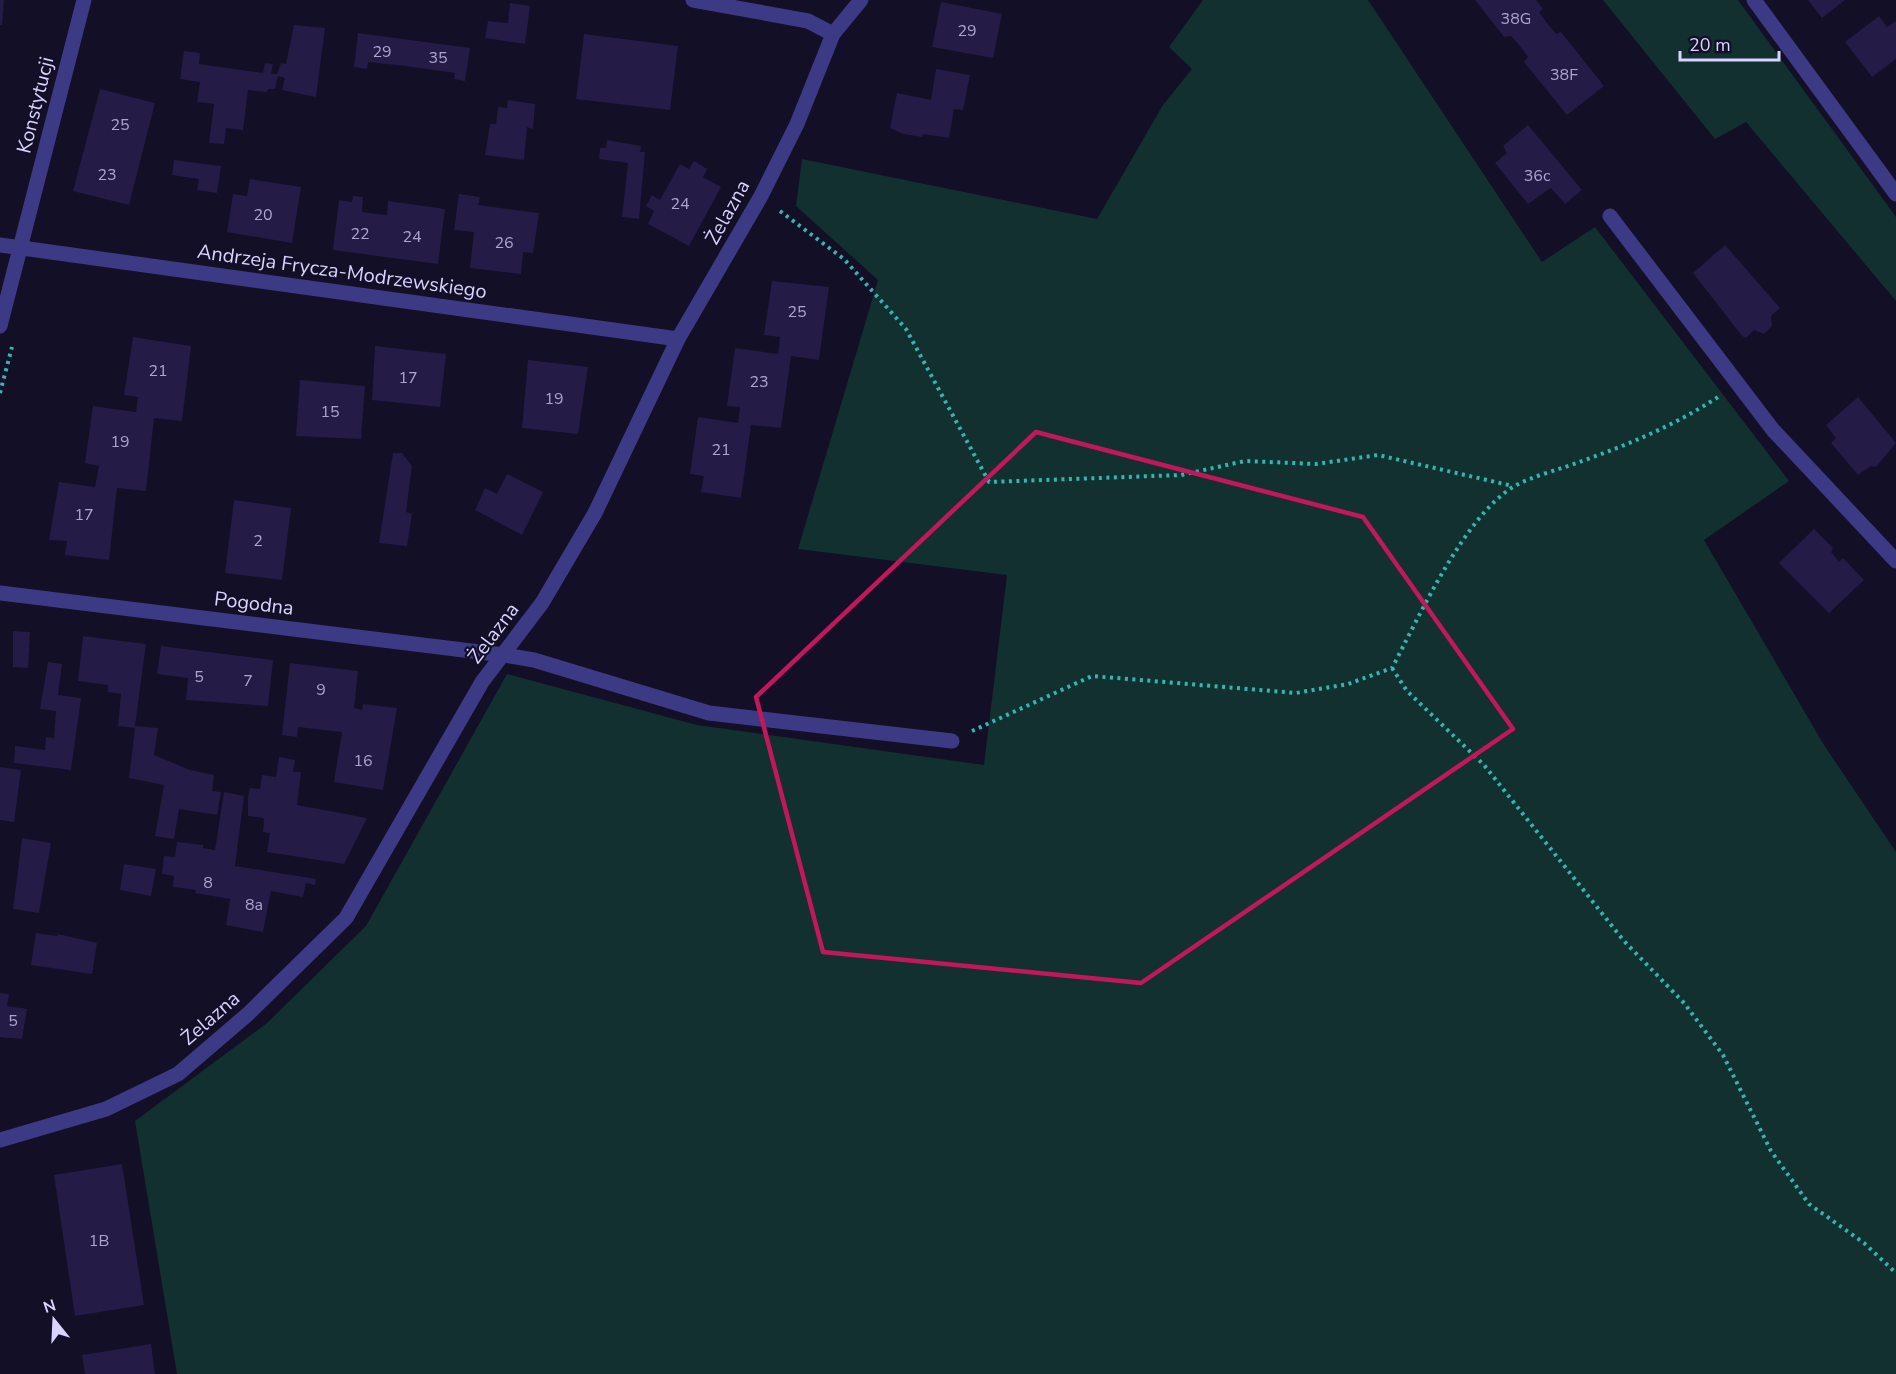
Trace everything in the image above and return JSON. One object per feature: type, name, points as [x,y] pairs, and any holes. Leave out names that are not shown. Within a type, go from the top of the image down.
[{"type":"street","name":"Konstytucji","points":[[0,326],[84,0]]},
{"type":"street","points":[[693,0],[808,21],[833,34]]},
{"type":"street","name":"Żelazna","points":[[0,1140],[106,1109],[178,1074],[248,1014],[346,918],[482,682],[542,603],[595,513],[678,339],[761,196],[797,124],[833,34],[861,0]]},
{"type":"street","points":[[1754,0],[1896,194]]},
{"type":"street","points":[[1610,216],[1773,430],[1896,561]]},
{"type":"street","name":"Andrzeja Frycza-Modrzewskiego","points":[[0,244],[678,339]]},
{"type":"street","name":"Pogodna","points":[[0,593],[504,655],[534,660],[709,713],[952,741]]},
{"type":"path","points":[[761,196],[844,259],[906,329],[989,482],[1181,475],[1245,461],[1316,464],[1378,455],[1514,486]]},
{"type":"path","points":[[952,741],[1092,676],[1296,693],[1348,684],[1392,668],[1448,563],[1486,512],[1514,486],[1618,448],[1683,420],[1738,383]]},
{"type":"path","points":[[1392,668],[1407,691],[1484,765],[1624,941],[1684,1004],[1723,1055],[1771,1151],[1809,1204],[1864,1243],[1896,1273]]},
{"type":"highlighted area","points":[[1036,432],[1363,517],[1513,729],[1141,983],[823,952],[756,697]]},
{"type":"green space","points":[[1203,0],[1368,0],[1542,262],[1595,227],[1789,481],[1704,540],[1824,745],[1896,852],[1896,1374],[177,1374],[135,1121],[267,1023],[366,926],[507,674],[697,725],[984,765],[1007,575],[798,549],[878,280],[796,206],[802,159],[1097,219],[1163,105],[1192,69],[1169,47]]},
{"type":"green space","points":[[1603,0],[1738,0],[1896,217],[1896,301],[1746,122],[1715,139]]},
{"type":"building","points":[[0,0],[4,0],[2,25],[0,25]]},
{"type":"building","points":[[1475,0],[1536,0],[1543,9],[1539,12],[1547,23],[1556,34],[1561,32],[1604,86],[1567,115],[1524,62],[1528,57],[1519,45],[1511,36],[1504,37]]},
{"type":"building","points":[[1808,0],[1845,0],[1822,18]]},
{"type":"building","points":[[941,2],[1002,14],[993,58],[932,47]]},
{"type":"building","points":[[510,3],[530,6],[525,44],[485,38],[488,21],[508,23]]},
{"type":"building","points":[[1879,16],[1887,27],[1896,21],[1896,59],[1872,77],[1845,42]]},
{"type":"building","points":[[294,25],[325,28],[316,97],[282,90],[285,78],[278,76],[275,89],[268,89],[267,92],[248,90],[243,130],[226,128],[224,144],[209,143],[214,104],[197,102],[200,82],[180,79],[184,51],[200,53],[199,64],[263,73],[265,63],[273,64],[271,74],[277,74],[281,63],[286,64]]},
{"type":"building","points":[[358,33],[470,48],[465,81],[454,79],[455,73],[406,66],[368,62],[367,69],[354,67]]},
{"type":"building","points":[[584,34],[678,46],[670,110],[576,99]]},
{"type":"building","points":[[936,69],[970,75],[963,110],[954,109],[949,138],[903,134],[890,128],[897,93],[931,100]]},
{"type":"building","points":[[100,89],[155,103],[129,205],[73,191]]},
{"type":"building","points":[[508,100],[535,104],[533,129],[527,127],[524,160],[485,155],[490,124],[496,124],[498,107],[507,108]]},
{"type":"building","points":[[1528,125],[1582,190],[1565,204],[1551,188],[1528,204],[1495,163],[1507,153],[1503,146]]},
{"type":"building","points":[[607,140],[641,146],[640,152],[645,152],[639,219],[622,217],[628,163],[599,159],[600,148],[606,148]]},
{"type":"building","points":[[174,160],[221,166],[217,193],[197,190],[199,179],[172,175]]},
{"type":"building","points":[[694,161],[707,169],[703,177],[721,187],[689,246],[648,224],[654,211],[646,206],[652,195],[660,200],[680,164],[689,169]]},
{"type":"building","points":[[250,179],[301,187],[292,243],[227,232],[233,194],[247,196]]},
{"type":"building","points":[[459,194],[480,197],[478,205],[539,213],[533,253],[523,252],[521,274],[470,268],[474,232],[454,230]]},
{"type":"building","points":[[353,196],[363,197],[362,212],[387,215],[388,201],[445,209],[438,264],[333,250],[339,200],[352,202]]},
{"type":"building","points":[[1725,245],[1780,308],[1771,316],[1772,326],[1764,334],[1754,330],[1746,338],[1742,336],[1693,273]]},
{"type":"building","points":[[772,281],[829,287],[819,360],[791,356],[781,428],[751,425],[741,498],[701,492],[704,476],[690,474],[698,417],[738,423],[740,407],[727,406],[735,348],[778,354],[780,337],[764,335]]},
{"type":"building","points":[[133,337],[191,346],[182,421],[154,418],[146,491],[117,488],[109,560],[65,555],[67,541],[49,540],[59,482],[95,487],[99,466],[85,463],[93,406],[136,412],[138,397],[124,395]]},
{"type":"building","points":[[375,346],[446,354],[440,407],[372,400]]},
{"type":"building","points":[[528,360],[588,367],[578,434],[522,428]]},
{"type":"building","points":[[300,380],[365,386],[361,439],[296,436]]},
{"type":"building","points":[[1858,397],[1896,443],[1876,467],[1871,466],[1858,475],[1831,443],[1836,438],[1826,425]]},
{"type":"building","points":[[393,453],[402,453],[412,466],[406,512],[412,514],[407,546],[379,543]]},
{"type":"building","points":[[507,474],[543,492],[522,535],[475,510],[485,488],[497,494]]},
{"type":"building","points":[[234,500],[291,508],[282,580],[225,573]]},
{"type":"building","points":[[1814,529],[1833,548],[1831,552],[1839,562],[1843,558],[1864,580],[1829,613],[1779,563]]},
{"type":"building","points":[[13,631],[30,632],[28,668],[13,667]]},
{"type":"building","points":[[83,636],[146,644],[135,726],[158,728],[154,755],[190,770],[214,775],[212,791],[221,792],[217,815],[179,809],[174,839],[155,836],[164,785],[129,778],[135,728],[118,726],[121,694],[108,692],[108,685],[78,681]]},
{"type":"building","points":[[161,646],[273,660],[268,706],[186,700],[188,678],[157,674]]},
{"type":"building","points":[[48,662],[62,664],[58,695],[81,698],[71,770],[14,763],[15,746],[45,750],[46,737],[54,738],[56,711],[40,709]]},
{"type":"building","points":[[290,663],[358,671],[354,708],[362,710],[363,704],[397,708],[383,790],[334,782],[342,732],[298,727],[297,737],[282,735]]},
{"type":"building","points":[[279,757],[295,760],[293,772],[301,772],[297,805],[367,818],[344,864],[267,852],[270,833],[263,832],[264,818],[248,816],[248,797],[250,788],[260,789],[262,775],[276,777]]},
{"type":"building","points":[[0,767],[21,770],[14,822],[0,820]]},
{"type":"building","points":[[224,792],[244,796],[235,866],[316,879],[315,885],[306,883],[303,897],[271,891],[263,932],[226,925],[230,899],[195,893],[196,890],[173,887],[174,876],[162,874],[164,856],[175,857],[177,842],[203,845],[203,848],[215,850]]},
{"type":"building","points":[[22,838],[51,843],[39,913],[13,909]]},
{"type":"building","points":[[124,864],[156,869],[151,896],[120,890]]},
{"type":"building","points":[[36,933],[57,936],[58,934],[97,943],[92,974],[31,965]]},
{"type":"building","points":[[0,993],[9,994],[7,1006],[27,1009],[22,1039],[0,1037]]},
{"type":"building","points":[[122,1164],[144,1305],[75,1316],[54,1175]]},
{"type":"building","points":[[151,1344],[155,1374],[85,1374],[82,1355]]}]
